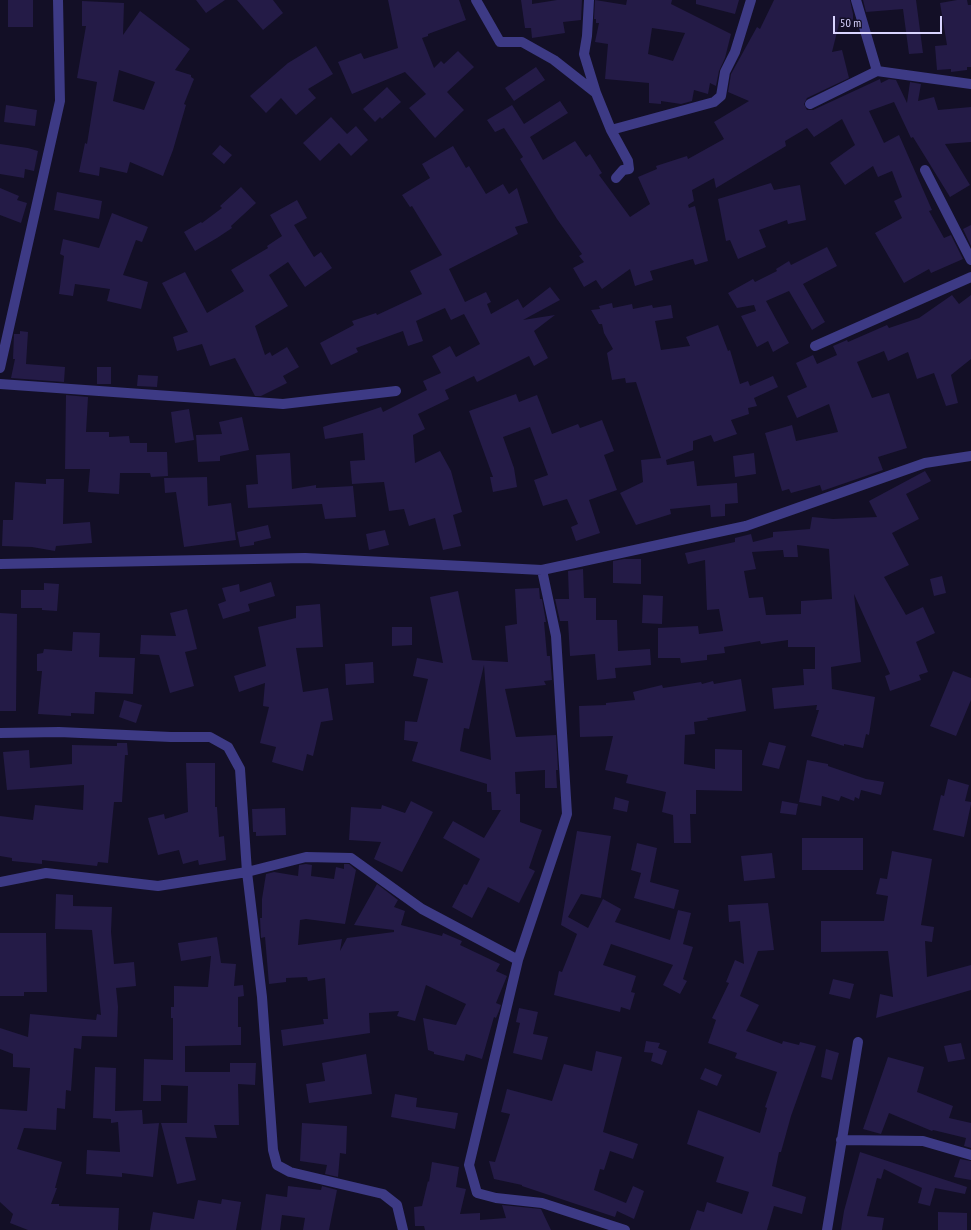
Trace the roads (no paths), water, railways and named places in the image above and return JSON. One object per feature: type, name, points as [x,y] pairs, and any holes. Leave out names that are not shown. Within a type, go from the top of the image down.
[{"type":"street","points":[[0,368],[60,101],[58,0]]},
{"type":"street","points":[[476,0],[500,42],[522,42],[554,60],[596,93]]},
{"type":"street","points":[[589,0],[587,36],[584,54],[596,93],[611,130],[628,161],[629,169],[623,170],[616,178]]},
{"type":"street","points":[[611,130],[714,102],[721,96],[725,72],[735,52],[751,0]]},
{"type":"street","points":[[856,0],[877,71]]},
{"type":"street","points":[[810,104],[877,71],[971,84]]},
{"type":"street","points":[[925,170],[971,260]]},
{"type":"street","points":[[815,346],[971,277]]},
{"type":"street","points":[[0,384],[282,404],[396,391]]},
{"type":"street","points":[[0,564],[305,558],[542,570],[746,526],[925,463],[971,456]]},
{"type":"street","points":[[542,570],[556,636],[566,814],[518,960],[469,1165],[477,1193],[496,1198],[542,1203],[625,1230]]},
{"type":"street","points":[[0,733],[59,732],[171,737],[210,737],[228,747],[240,769],[247,872],[262,997],[273,1150],[277,1165],[290,1172],[383,1194],[397,1204],[403,1230]]},
{"type":"street","points":[[0,882],[46,873],[158,886],[247,872],[306,857],[351,858],[422,909],[518,960]]},
{"type":"street","points":[[826,1230],[858,1042]]},
{"type":"street","points":[[841,1140],[922,1141],[971,1156]]}]
